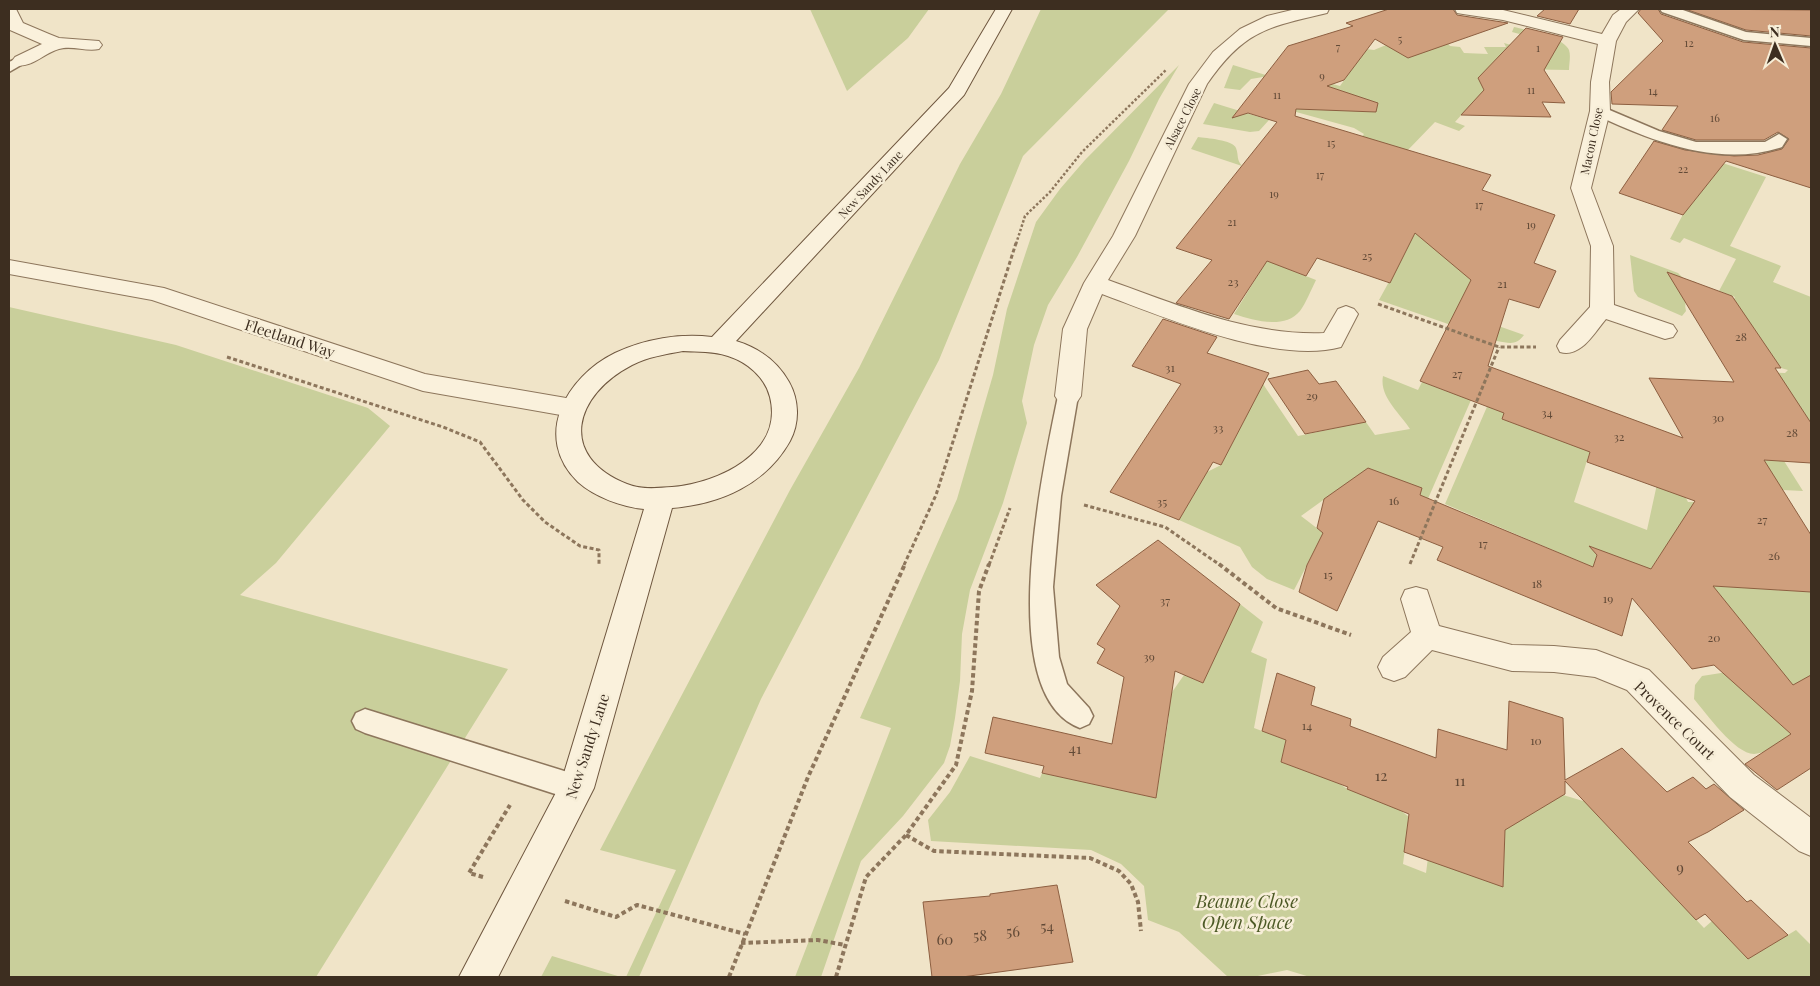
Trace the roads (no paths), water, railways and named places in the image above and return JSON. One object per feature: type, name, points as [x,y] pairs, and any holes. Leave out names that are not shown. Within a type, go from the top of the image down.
[{"type":"street","name":"New Sandy Lane","points":[[718,345],[957,92],[1004,9]]},
{"type":"street","name":"Alsace Close","points":[[1068,396],[1075,329],[1095,283],[1124,236],[1198,84],[1211,64],[1231,45],[1267,22],[1321,9]]},
{"type":"street","points":[[1463,9],[1503,15],[1607,41]]},
{"type":"street","name":"Macon Close","points":[[1602,309],[1602,246],[1581,188],[1600,111],[1600,82],[1607,41],[1619,19],[1631,9]]},
{"type":"street","points":[[9,11],[16,26],[57,42],[93,45]]},
{"type":"street","points":[[15,64],[57,42]]},
{"type":"street","name":"Fleetland Way","points":[[9,267],[156,293],[423,382],[572,408]]},
{"type":"street","points":[[1095,283],[1261,338],[1315,343],[1340,349],[1346,314]]},
{"type":"street","points":[[1569,346],[1602,309],[1666,332]]},
{"type":"street","points":[[683,343],[718,345],[746,354],[754,359],[769,370],[783,390],[786,414],[779,439],[761,463],[733,482],[698,495],[661,499],[624,494],[594,480],[574,459],[567,434],[572,408],[589,383],[616,363],[648,349],[683,343]]},
{"type":"street","name":"New Sandy Lane","points":[[478,977],[577,788],[661,499]]},
{"type":"street","points":[[1394,666],[1427,636],[1416,599]]},
{"type":"street","name":"Provence Court","points":[[1427,636],[1512,658],[1554,659],[1596,664],[1638,680],[1742,786],[1811,839]]},
{"type":"lane","points":[[1667,9],[1744,36],[1811,42]]},
{"type":"lane","points":[[1600,111],[1641,129],[1692,146],[1708,148],[1767,147],[1776,144],[1779,139]]},
{"type":"lane","points":[[1068,396],[1050,496],[1041,586],[1046,657],[1056,690],[1080,716]]},
{"type":"lane","points":[[365,721],[577,788]]},
{"type":"park label","name":"Beaune Close Open Space","points":[[1247,911]]}]
